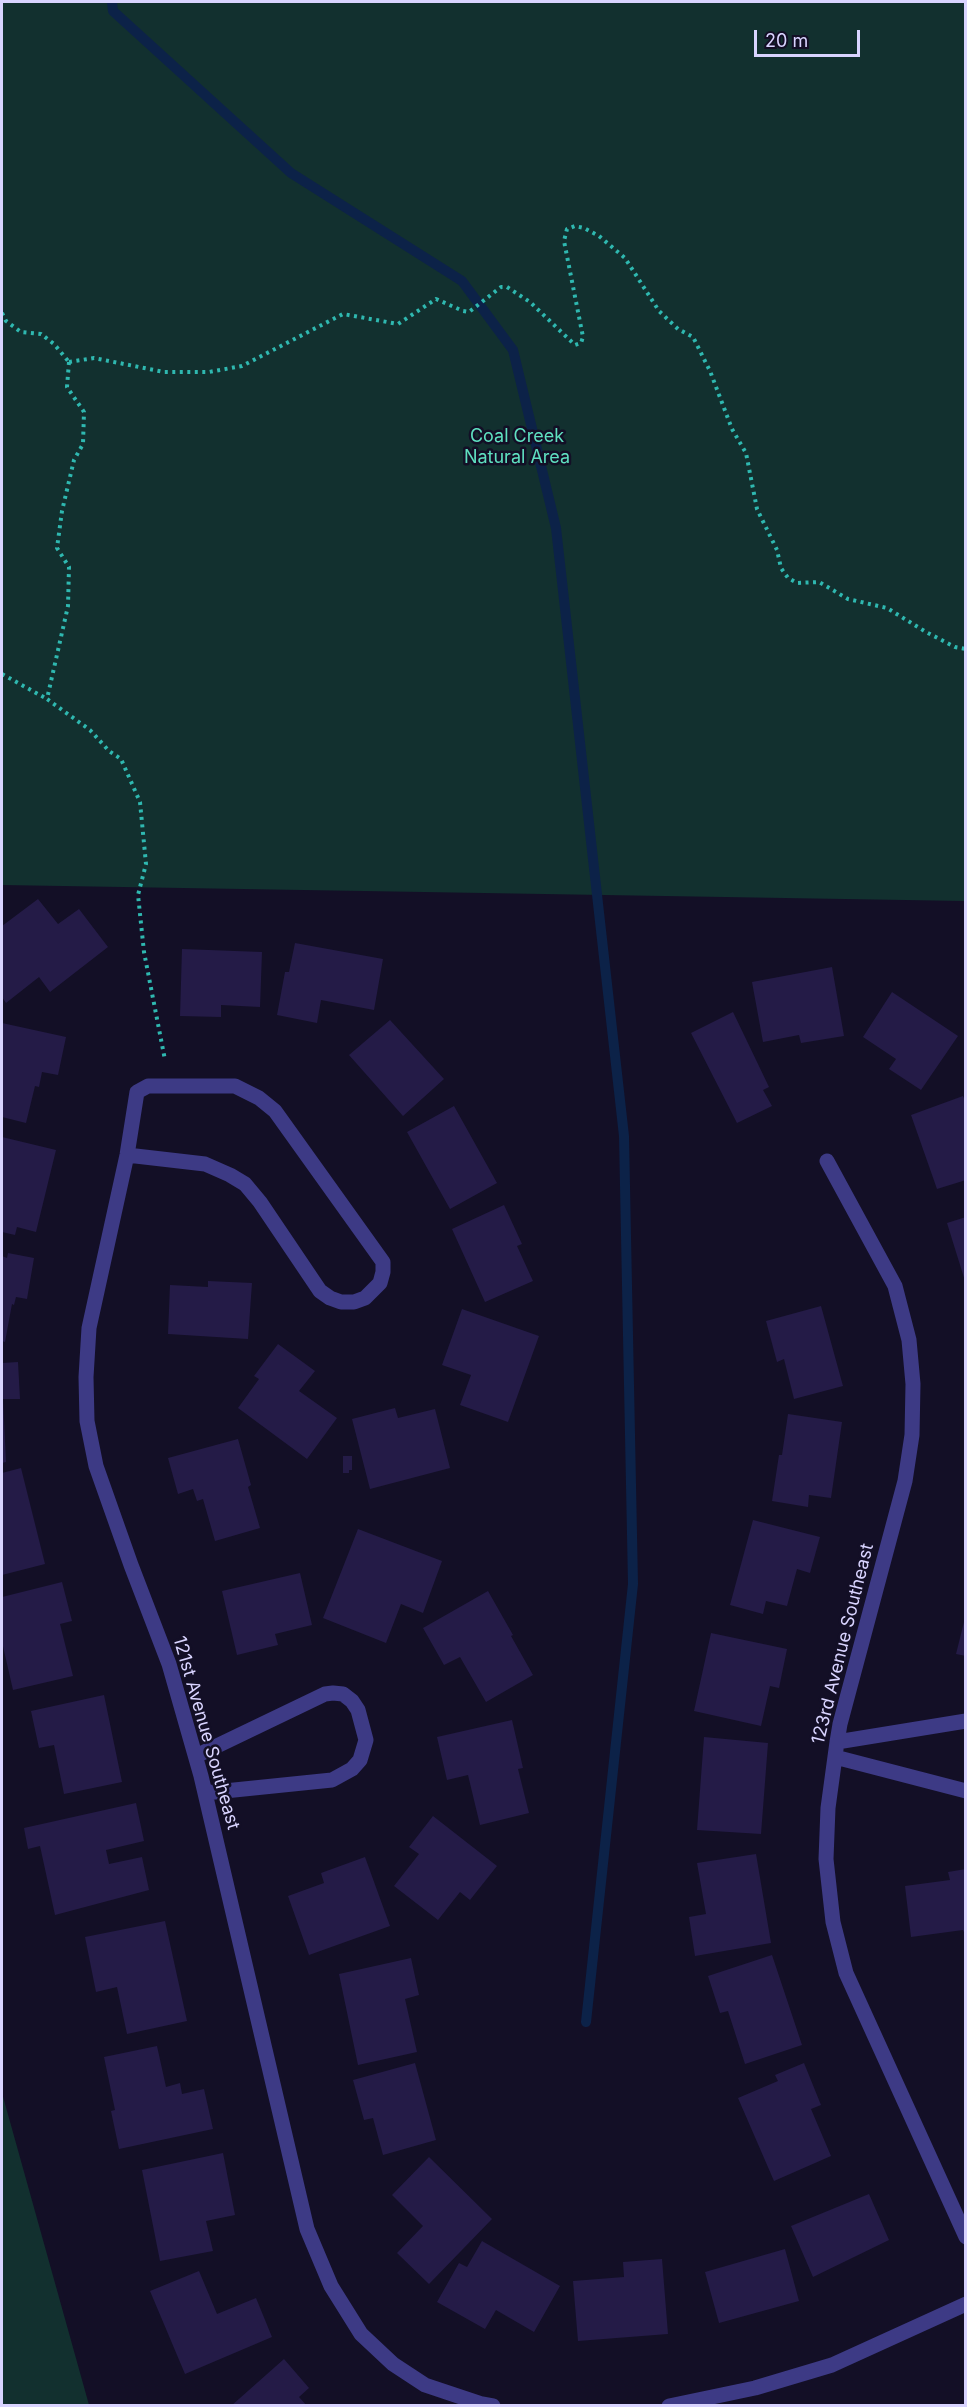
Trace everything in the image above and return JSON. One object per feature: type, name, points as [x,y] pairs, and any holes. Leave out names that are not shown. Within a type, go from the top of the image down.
[{"type":"street","name":"121st Avenue Southeast","points":[[127,1155],[205,1164],[224,1171],[245,1184],[260,1202],[320,1291],[330,1298],[341,1302],[354,1302],[365,1298],[380,1283],[383,1262],[275,1111],[259,1098],[235,1086],[148,1086],[137,1092],[127,1155],[89,1328],[86,1377],[87,1421],[96,1466],[130,1565],[169,1664],[195,1756],[307,2229],[331,2286],[361,2334],[393,2364],[425,2385],[493,2406]]},
{"type":"street","name":"123rd Avenue Southeast","points":[[827,1161],[896,1286],[909,1340],[913,1384],[912,1435],[905,1481],[840,1724],[836,1749],[828,1808],[826,1858],[833,1922],[846,1973],[966,2237]]},
{"type":"street","points":[[195,1756],[325,1694],[342,1694],[352,1701],[358,1710],[366,1740],[360,1760],[352,1769],[332,1780],[205,1793]]},
{"type":"street","points":[[836,1749],[966,1720]]},
{"type":"street","points":[[836,1749],[966,1791]]},
{"type":"street","points":[[669,2406],[755,2388],[832,2365],[966,2304]]},
{"type":"path","points":[[69,362],[94,358],[164,372],[209,372],[242,366],[343,314],[398,324],[436,299],[469,312],[501,287],[507,287],[530,302],[575,345],[581,343],[583,337],[564,241],[567,229],[575,226],[584,228],[599,236],[625,258],[659,311],[678,329],[693,337],[714,380],[732,429],[746,453],[757,509],[777,550],[781,568],[788,578],[797,582],[819,582],[848,599],[888,608],[926,632],[955,647],[966,649]]},
{"type":"path","points":[[2,313],[6,321],[21,332],[41,334],[54,344],[69,362],[67,387],[84,412],[83,444],[74,460],[58,538],[57,548],[69,567],[68,606],[47,699]]},
{"type":"path","points":[[2,674],[47,699],[90,730],[109,751],[121,759],[140,802],[146,864],[138,895],[144,952],[169,1086]]},
{"type":"green space","name":"Coal Creek Natural Area","points":[[2,2],[965,2],[965,901],[2,885]]},
{"type":"green space","points":[[2,2093],[89,2405],[2,2405]]},
{"type":"building","points":[[38,899],[58,924],[79,909],[108,947],[50,992],[39,977],[6,1003],[2,997],[2,926]]},
{"type":"building","points":[[295,943],[383,959],[374,1010],[321,1000],[317,1023],[277,1015],[285,972],[289,972]]},
{"type":"building","points":[[182,949],[262,952],[260,1007],[221,1005],[221,1017],[180,1016]]},
{"type":"building","points":[[832,967],[844,1036],[801,1043],[799,1035],[763,1042],[752,982]]},
{"type":"building","points":[[892,992],[958,1036],[921,1090],[889,1069],[896,1059],[863,1037]]},
{"type":"building","points":[[733,1012],[769,1087],[763,1090],[772,1106],[737,1123],[691,1033]]},
{"type":"building","points":[[390,1020],[444,1079],[403,1116],[349,1055]]},
{"type":"building","points":[[2,1023],[66,1037],[58,1075],[42,1072],[39,1087],[35,1086],[26,1123],[2,1117]]},
{"type":"building","points":[[963,1096],[966,1103],[966,1180],[937,1189],[911,1115]]},
{"type":"building","points":[[454,1106],[497,1183],[450,1209],[407,1132]]},
{"type":"building","points":[[2,1137],[56,1150],[36,1232],[17,1227],[15,1235],[2,1232]]},
{"type":"building","points":[[504,1205],[522,1244],[517,1246],[533,1281],[485,1302],[452,1229]]},
{"type":"building","points":[[966,1217],[966,1280],[965,1281],[947,1223]]},
{"type":"building","points":[[8,1253],[34,1258],[27,1299],[16,1297],[14,1305],[12,1304],[5,1342],[2,1341],[2,1256],[7,1258]]},
{"type":"building","points":[[208,1281],[252,1283],[248,1339],[168,1334],[170,1285],[208,1287]]},
{"type":"building","points":[[821,1306],[843,1386],[794,1399],[784,1359],[777,1362],[766,1321]]},
{"type":"building","points":[[462,1309],[539,1336],[508,1422],[460,1405],[471,1375],[442,1365]]},
{"type":"building","points":[[278,1344],[315,1371],[299,1391],[337,1418],[307,1459],[238,1408],[259,1379],[254,1376]]},
{"type":"building","points":[[18,1362],[20,1399],[3,1399],[6,1462],[2,1463],[2,1363]]},
{"type":"building","points":[[395,1408],[398,1418],[435,1409],[450,1468],[370,1489],[352,1419]]},
{"type":"building","points":[[788,1414],[842,1422],[831,1498],[809,1495],[808,1507],[772,1501]]},
{"type":"building","points":[[238,1439],[251,1485],[248,1487],[260,1528],[215,1541],[203,1499],[197,1501],[193,1489],[178,1494],[168,1458]]},
{"type":"building","points":[[343,1456],[352,1456],[352,1470],[349,1470],[349,1473],[343,1473]]},
{"type":"building","points":[[21,1468],[45,1564],[2,1575],[2,1473]]},
{"type":"building","points":[[753,1520],[820,1537],[810,1573],[797,1569],[787,1606],[766,1601],[763,1614],[730,1605]]},
{"type":"building","points":[[358,1529],[442,1561],[423,1613],[401,1604],[386,1643],[323,1618]]},
{"type":"building","points":[[300,1573],[312,1625],[275,1634],[278,1645],[237,1655],[222,1591]]},
{"type":"building","points":[[62,1582],[72,1621],[60,1624],[73,1676],[13,1690],[2,1642],[2,1597]]},
{"type":"building","points":[[488,1591],[533,1675],[486,1702],[460,1657],[444,1665],[423,1628]]},
{"type":"building","points":[[966,1614],[966,1656],[956,1654]]},
{"type":"building","points":[[711,1633],[787,1649],[779,1688],[770,1686],[761,1726],[694,1711]]},
{"type":"building","points":[[104,1695],[122,1782],[64,1794],[54,1745],[39,1748],[31,1711]]},
{"type":"building","points":[[512,1720],[523,1768],[518,1769],[529,1813],[480,1825],[468,1775],[447,1780],[437,1737]]},
{"type":"building","points":[[704,1737],[768,1743],[761,1834],[697,1830]]},
{"type":"building","points":[[136,1803],[144,1841],[106,1850],[109,1864],[142,1857],[149,1890],[55,1915],[40,1846],[28,1849],[24,1828]]},
{"type":"building","points":[[433,1816],[497,1866],[470,1900],[460,1892],[438,1920],[394,1886],[419,1854],[409,1847]]},
{"type":"building","points":[[756,1854],[771,1943],[695,1956],[689,1917],[706,1914],[697,1863]]},
{"type":"building","points":[[365,1857],[390,1926],[309,1955],[288,1896],[324,1883],[321,1873]]},
{"type":"building","points":[[966,1869],[966,1937],[963,1930],[911,1937],[905,1886],[950,1880],[948,1872]]},
{"type":"building","points":[[165,1921],[187,2021],[127,2034],[117,1987],[96,1992],[85,1937]]},
{"type":"building","points":[[772,1955],[802,2045],[745,2064],[728,2011],[720,2013],[708,1976]]},
{"type":"building","points":[[411,1958],[419,1995],[405,1999],[417,2052],[358,2065],[339,1974]]},
{"type":"building","points":[[157,2046],[166,2087],[180,2083],[182,2094],[204,2089],[213,2129],[119,2149],[111,2111],[115,2110],[104,2057]]},
{"type":"building","points":[[415,2063],[436,2140],[383,2155],[373,2118],[364,2120],[353,2080]]},
{"type":"building","points":[[804,2063],[821,2105],[811,2109],[831,2156],[774,2181],[738,2098],[778,2081],[775,2075]]},
{"type":"building","points":[[223,2153],[235,2215],[206,2221],[213,2251],[160,2261],[142,2170]]},
{"type":"building","points":[[429,2157],[492,2219],[429,2284],[397,2253],[423,2226],[392,2195]]},
{"type":"building","points":[[869,2194],[889,2240],[813,2277],[791,2226]]},
{"type":"building","points":[[482,2241],[560,2286],[534,2332],[496,2310],[485,2329],[437,2302],[459,2263],[467,2267]]},
{"type":"building","points":[[785,2249],[799,2301],[719,2323],[705,2272]]},
{"type":"building","points":[[662,2259],[668,2334],[578,2341],[573,2281],[624,2277],[623,2262]]},
{"type":"building","points":[[199,2271],[217,2314],[256,2298],[272,2337],[185,2374],[150,2291]]},
{"type":"building","points":[[284,2359],[309,2388],[299,2397],[307,2406],[231,2406]]},
{"type":"waterway","points":[[112,2],[113,11],[291,173],[462,281],[513,350],[556,528],[624,1136],[633,1584],[586,2022]]}]
